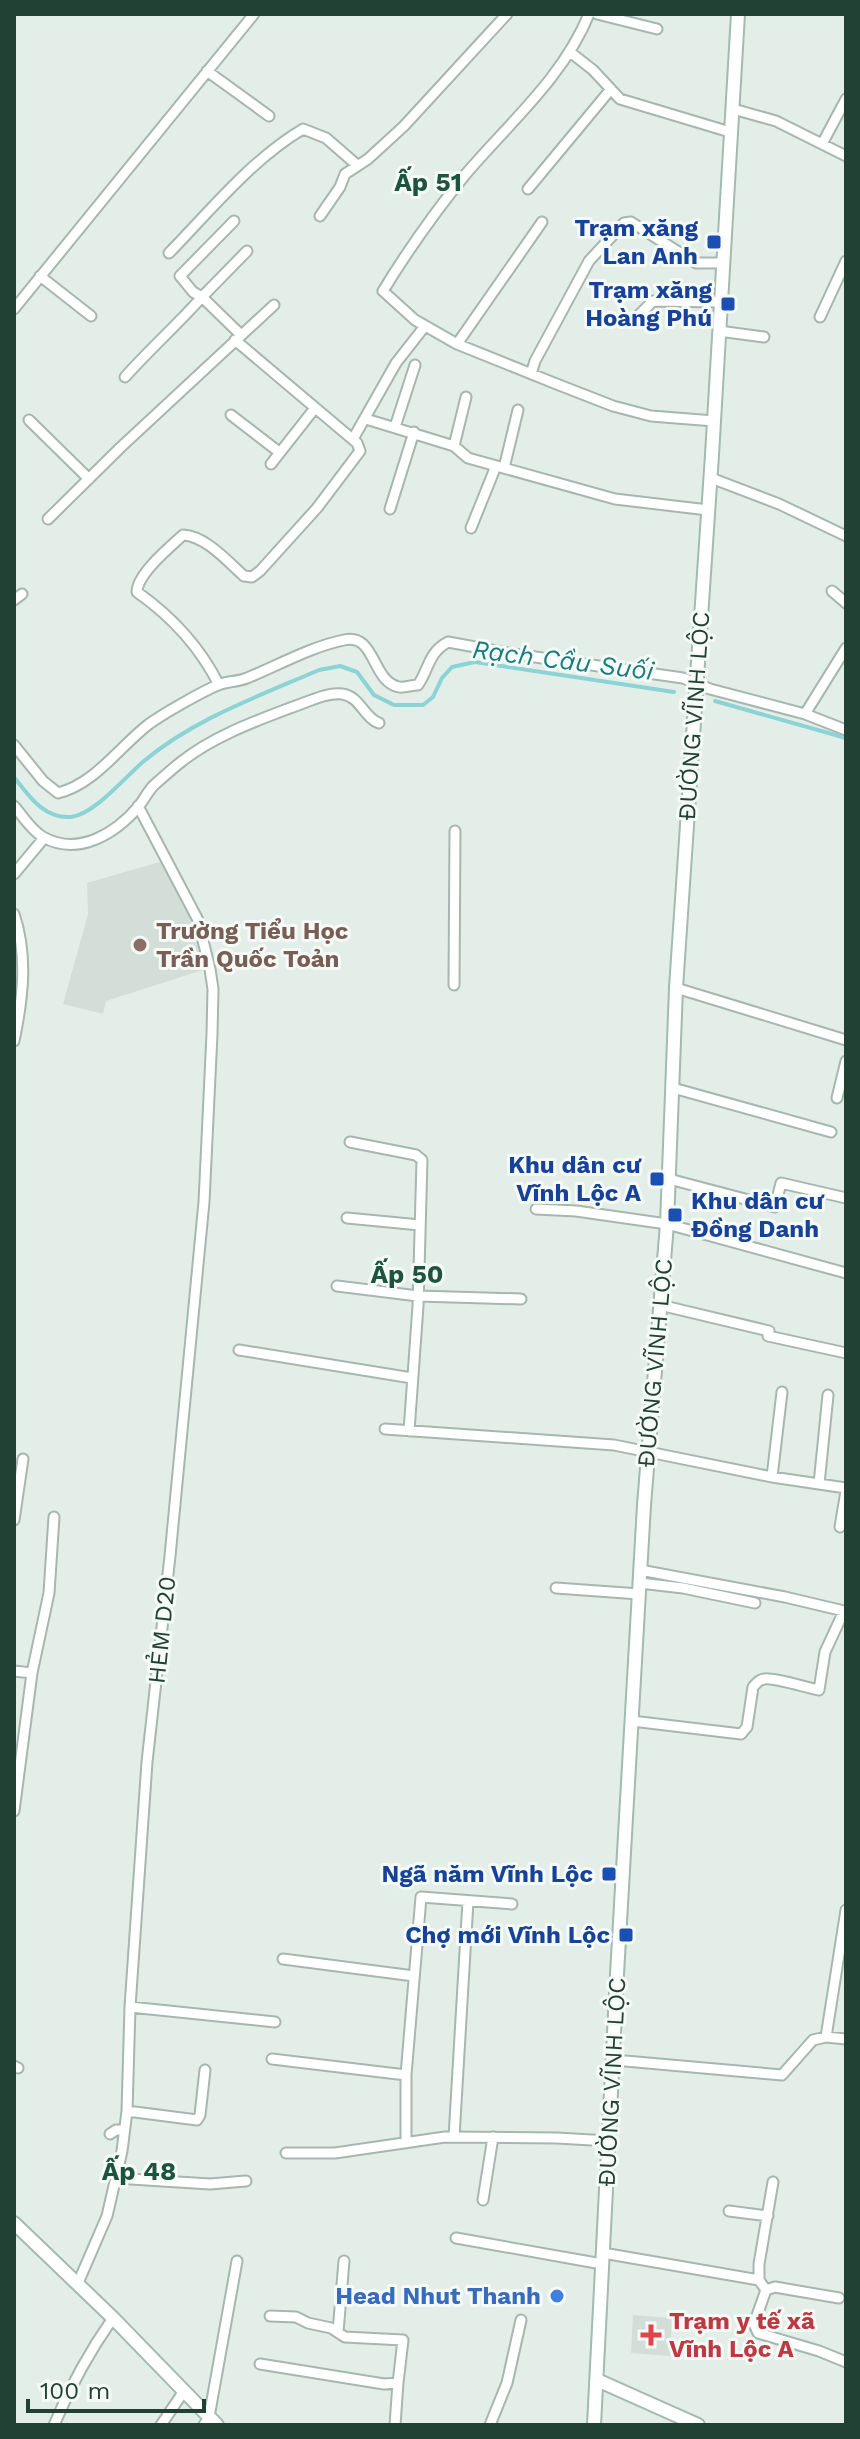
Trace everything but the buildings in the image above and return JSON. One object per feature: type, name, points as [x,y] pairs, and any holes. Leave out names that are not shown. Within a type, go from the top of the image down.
[{"type":"main road","name":"ĐƯỜNG VĨNH LỘC","points":[[594,2425],[647,1453],[667,1224],[676,988],[711,478],[738,14]]},
{"type":"main road","points":[[14,2223],[113,2318],[210,2422]]},
{"type":"main road","points":[[597,2380],[694,2424]]},
{"type":"street","points":[[14,309],[254,14]]},
{"type":"street","points":[[320,216],[345,174],[368,159],[404,126],[507,14]]},
{"type":"street","points":[[589,14],[578,41],[545,86],[416,237],[383,291],[415,320],[457,344],[531,374],[613,406],[651,416],[714,421]]},
{"type":"street","points":[[597,14],[657,29]]},
{"type":"street","points":[[570,52],[593,70],[620,99],[730,132]]},
{"type":"street","points":[[207,71],[269,116]]},
{"type":"street","points":[[528,189],[611,89]]},
{"type":"street","points":[[822,144],[846,99]]},
{"type":"street","points":[[733,109],[776,121],[846,156]]},
{"type":"street","points":[[169,253],[260,161],[282,141],[303,129],[326,138],[357,165]]},
{"type":"street","points":[[219,685],[200,653],[163,611],[137,592],[137,584],[183,535],[205,544],[244,576],[252,577],[317,508],[357,457],[360,447],[238,338],[180,276],[234,221]]},
{"type":"street","points":[[457,344],[542,222]]},
{"type":"street","points":[[531,374],[589,261],[624,223],[631,222],[696,263],[723,263]]},
{"type":"street","points":[[125,377],[247,251]]},
{"type":"street","points":[[820,317],[846,261]]},
{"type":"street","points":[[40,276],[91,316]]},
{"type":"street","points":[[634,320],[653,301],[721,302]]},
{"type":"street","points":[[48,519],[274,305]]},
{"type":"street","points":[[353,439],[396,363],[425,326]]},
{"type":"street","points":[[719,331],[764,337]]},
{"type":"street","points":[[395,427],[415,365]]},
{"type":"street","points":[[454,446],[466,397]]},
{"type":"street","points":[[271,464],[315,408]]},
{"type":"street","points":[[471,528],[500,467],[518,410]]},
{"type":"street","points":[[231,415],[279,452]]},
{"type":"street","points":[[366,419],[454,446],[468,458],[615,499],[708,510]]},
{"type":"street","points":[[29,420],[89,479]]},
{"type":"street","points":[[390,509],[414,432]]},
{"type":"street","points":[[711,478],[779,504],[846,536]]},
{"type":"street","points":[[832,591],[846,603]]},
{"type":"street","points":[[14,745],[43,781],[58,793],[70,790],[114,763],[117,752],[151,723],[219,685],[242,680],[315,648],[347,639],[359,640],[367,647],[388,681],[400,687],[418,685],[437,648],[448,642],[683,678],[710,689],[805,714],[846,730]]},
{"type":"street","points":[[805,714],[846,648]]},
{"type":"street","points":[[14,806],[44,838],[70,844],[91,842],[113,830],[138,806],[146,790],[213,740],[321,697],[340,693],[355,699],[373,721],[379,723]]},
{"type":"street","name":"HẺM D20","points":[[78,2283],[107,2216],[115,2178],[116,2131],[127,2111],[130,2007],[147,1762],[204,1202],[212,1034],[213,989],[198,920],[138,806]]},
{"type":"street","points":[[454,985],[455,831]]},
{"type":"street","points":[[14,874],[44,838]]},
{"type":"street","points":[[14,914],[23,965],[23,989],[14,1041]]},
{"type":"street","points":[[676,988],[846,1040]]},
{"type":"street","points":[[837,1098],[846,1061]]},
{"type":"street","points":[[673,1088],[831,1132]]},
{"type":"street","points":[[350,1142],[416,1155],[422,1160],[418,1296],[409,1431]]},
{"type":"street","points":[[669,1179],[775,1207],[781,1183],[846,1198]]},
{"type":"street","points":[[536,1209],[576,1211],[667,1224],[846,1273]]},
{"type":"street","points":[[347,1218],[420,1225]]},
{"type":"street","points":[[337,1286],[418,1296],[521,1299]]},
{"type":"street","points":[[660,1305],[769,1331],[768,1336],[846,1353]]},
{"type":"street","points":[[239,1350],[412,1378]]},
{"type":"street","points":[[772,1477],[782,1392]]},
{"type":"street","points":[[819,1484],[828,1395]]},
{"type":"street","points":[[385,1429],[614,1445],[846,1489],[840,1527]]},
{"type":"street","points":[[14,1520],[23,1459]]},
{"type":"street","points":[[14,1811],[32,1673],[49,1593],[54,1517]]},
{"type":"street","points":[[640,1582],[755,1603]]},
{"type":"street","points":[[556,1588],[640,1582],[785,1597],[844,1611],[825,1652],[819,1690],[773,1680],[763,1679],[755,1683],[747,1727],[741,1734],[632,1721]]},
{"type":"street","points":[[14,1671],[32,1673]]},
{"type":"street","points":[[406,2141],[406,2075],[421,1897],[512,1904]]},
{"type":"street","points":[[454,2137],[468,1901]]},
{"type":"street","points":[[826,2037],[846,1910]]},
{"type":"street","points":[[283,1959],[414,1976]]},
{"type":"street","points":[[130,2007],[275,2022]]},
{"type":"street","points":[[614,2060],[782,2075],[813,2040],[826,2037],[846,2039]]},
{"type":"street","points":[[272,2059],[406,2075]]},
{"type":"street","points":[[127,2111],[197,2120],[205,2070]]},
{"type":"street","points":[[286,2153],[335,2153],[406,2141],[454,2137],[609,2141]]},
{"type":"street","points":[[483,2200],[493,2137]]},
{"type":"street","points":[[115,2178],[210,2184],[246,2181]]},
{"type":"street","points":[[766,2290],[759,2280],[759,2264],[773,2182]]},
{"type":"street","points":[[729,2211],[768,2216]]},
{"type":"street","points":[[456,2238],[759,2280]]},
{"type":"street","points":[[210,2422],[237,2261]]},
{"type":"street","points":[[338,2332],[344,2261]]},
{"type":"street","points":[[766,2290],[775,2287],[839,2298]]},
{"type":"street","points":[[766,2290],[754,2324],[758,2333],[846,2362]]},
{"type":"street","points":[[270,2316],[296,2317],[331,2328],[345,2337],[403,2340],[395,2425]]},
{"type":"street","points":[[54,2425],[91,2350],[113,2318]]},
{"type":"street","points":[[490,2425],[507,2383],[521,2320]]},
{"type":"street","points":[[260,2364],[384,2384],[398,2383]]},
{"type":"street","points":[[161,2425],[184,2391]]},
{"type":"shaded area","name":"Trường Tiểu Học Trần Quốc Toản","points":[[163,861],[194,921],[206,969],[106,1001],[103,1014],[63,1004],[88,914],[87,883]]},
{"type":"shaded area","name":"Trạm y tế xã Vĩnh Lộc A","points":[[633,2315],[672,2318],[670,2356],[631,2353]]},
{"type":"waterway","name":"Rạch Cầu Suối","points":[[14,777],[45,810],[61,817],[80,814],[100,802],[144,761],[184,733],[273,689],[319,670],[340,666],[357,672],[374,695],[394,705],[423,705],[433,697],[442,678],[452,667],[475,662],[674,692]]},
{"type":"waterway","name":"Rạch Cầu Suối","points":[[715,701],[846,738]]},
{"type":"place","name":"Trạm xăng Lan Anh","points":[[714,242]]},
{"type":"place","name":"Trạm xăng Hoàng Phú","points":[[728,304]]},
{"type":"place","name":"Trường Tiểu Học Trần Quốc Toản","points":[[140,945]]},
{"type":"place","name":"Khu dân cư Vĩnh Lộc A","points":[[657,1179]]},
{"type":"place","name":"Khu dân cư Đồng Danh","points":[[675,1215]]},
{"type":"place","name":"Ngã năm Vĩnh Lộc","points":[[609,1874]]},
{"type":"place","name":"Chợ mới Vĩnh Lộc","points":[[626,1935]]},
{"type":"place","name":"Head Nhut Thanh","points":[[557,2296]]},
{"type":"place","name":"Trạm y tế xã Vĩnh Lộc A","points":[[651,2335]]},
{"type":"district","name":"Ấp 51","points":[[428,182]]},
{"type":"district","name":"Ấp 50","points":[[407,1274]]},
{"type":"district","name":"Ấp 48","points":[[139,2171]]}]
